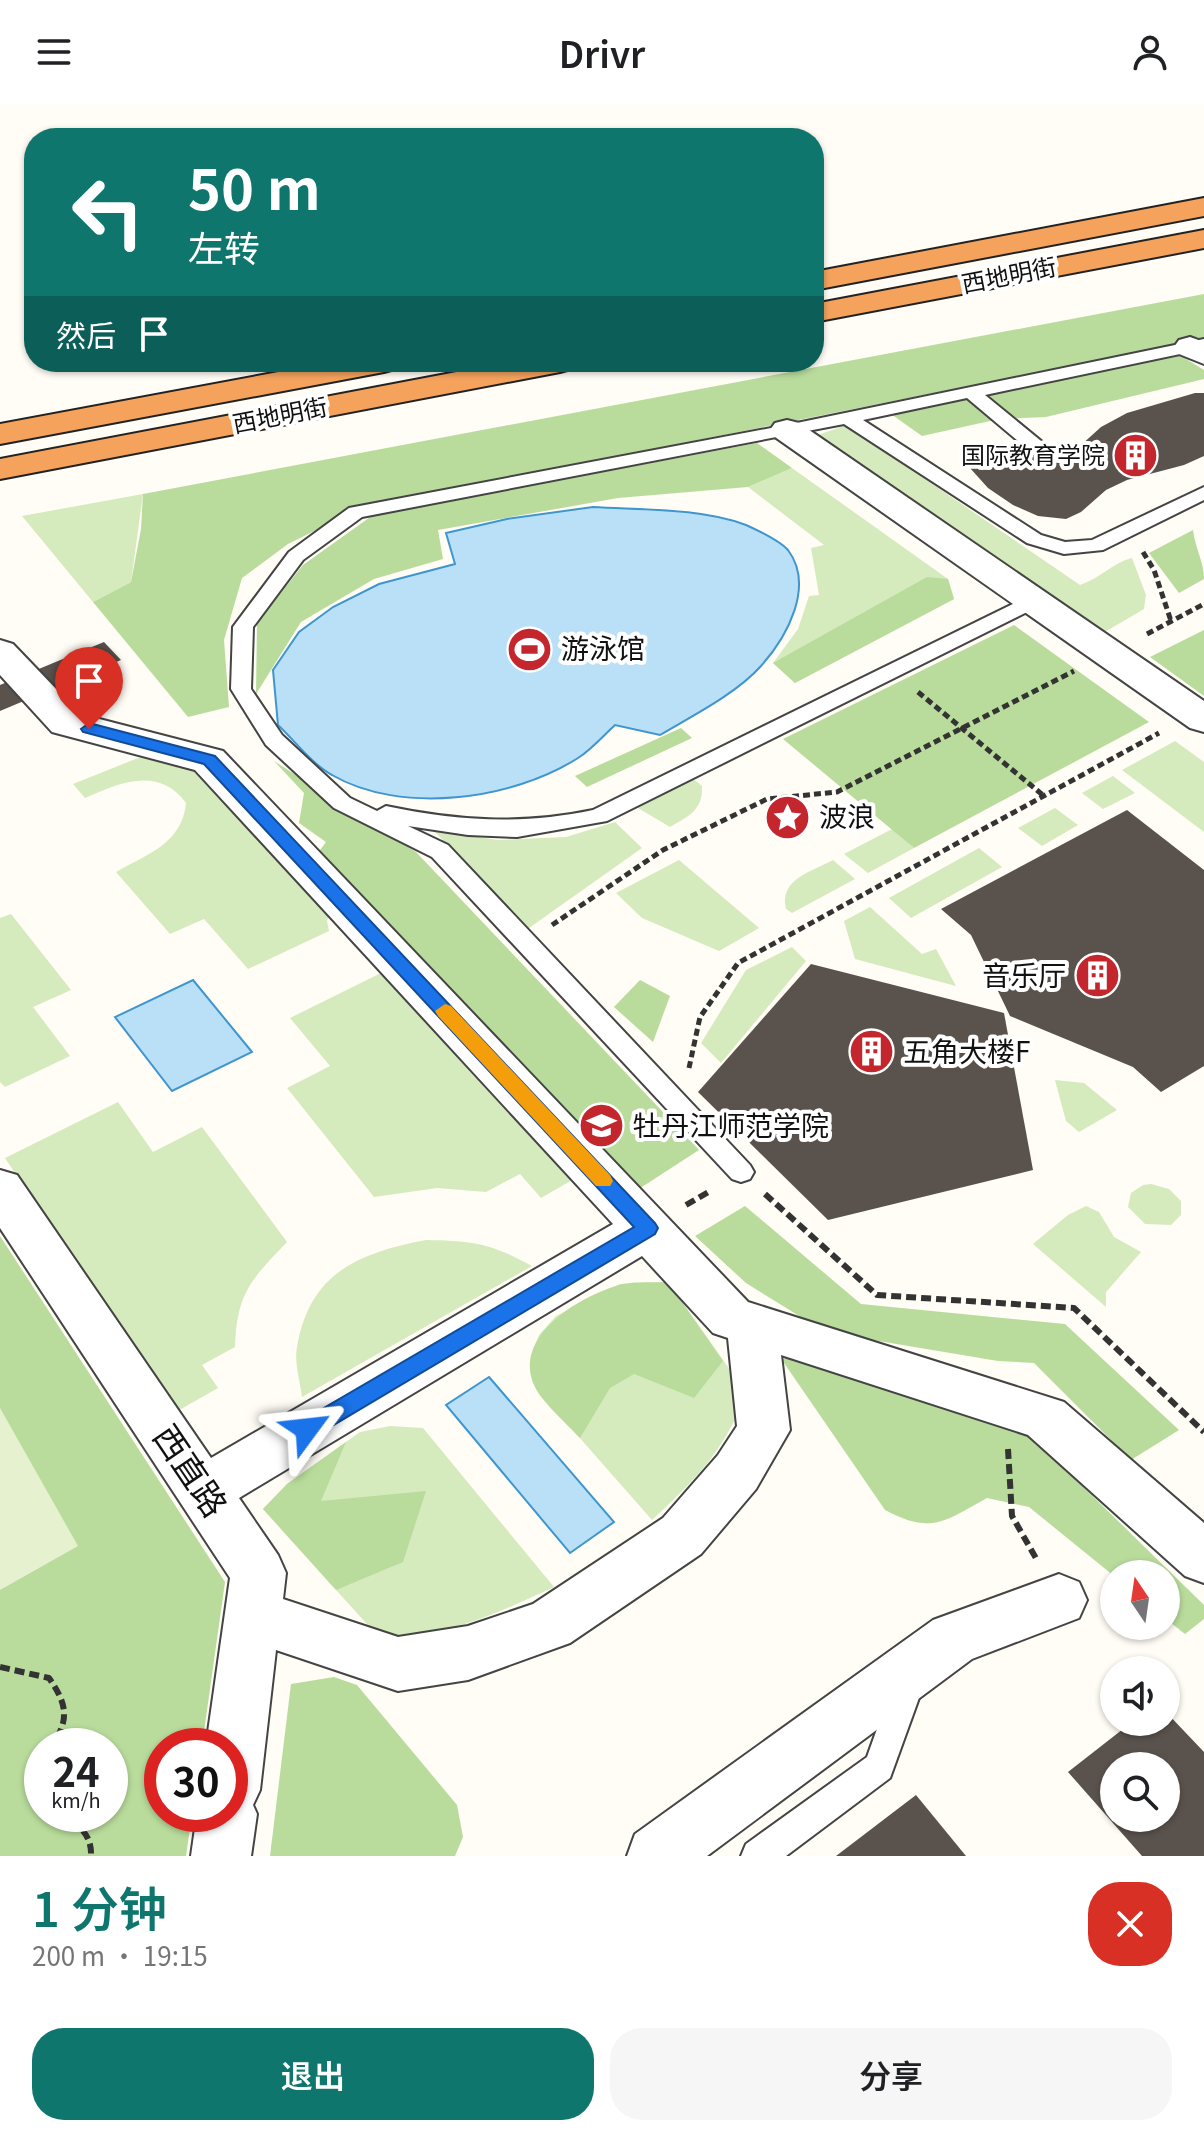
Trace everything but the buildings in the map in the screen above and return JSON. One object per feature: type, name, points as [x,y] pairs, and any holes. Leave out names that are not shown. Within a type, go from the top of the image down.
[{"type":"highway","name":"西地明街","points":[[824,279],[1204,207]]},
{"type":"highway","name":"西地明街","points":[[824,311],[1204,239]]},
{"type":"highway","name":"西地明街","points":[[0,434],[331,372]]},
{"type":"highway","name":"西地明街","points":[[0,469],[508,372]]},
{"type":"street","points":[[787,430],[1200,716]]},
{"type":"street","points":[[0,652],[66,723],[209,760],[731,1318],[1045,1418],[1195,1533]]},
{"type":"street","name":"西直路","points":[[0,1189],[203,1491],[269,1606]]},
{"type":"street","points":[[203,1491],[648,1228]]},
{"type":"street","points":[[243,1728],[269,1606],[398,1664],[468,1653],[550,1624],[682,1536],[737,1472],[764,1430],[752,1325]]},
{"type":"street","points":[[657,1856],[953,1639],[1059,1600]]},
{"type":"street","points":[[221,1856],[224,1832]]},
{"type":"lane","points":[[741,1172],[440,851],[342,803],[274,740],[241,689],[243,627],[296,556],[356,512],[1199,348]]},
{"type":"lane","points":[[971,392],[1050,458]]},
{"type":"lane","points":[[848,418],[1034,539],[1064,548],[1096,546],[1204,493]]},
{"type":"lane","points":[[342,803],[443,827],[501,832],[558,826],[599,816],[1034,601]]},
{"type":"lane","points":[[758,1856],[879,1767],[914,1667]]},
{"type":"path","points":[[1129,531],[1154,570],[1171,621]]},
{"type":"path","points":[[1157,628],[1204,604]]},
{"type":"path","points":[[525,944],[663,850],[767,799],[837,792],[1109,653]]},
{"type":"path","points":[[892,671],[1044,796]]},
{"type":"path","points":[[680,1109],[700,1017],[738,963],[1044,796],[1200,716]]},
{"type":"path","points":[[648,1228],[741,1172],[877,1295],[1074,1308],[1204,1432]]},
{"type":"path","points":[[1005,1405],[1012,1516],[1059,1600]]},
{"type":"path","points":[[0,1667],[49,1678],[65,1701],[65,1728]]},
{"type":"path","points":[[84,1832],[92,1845],[91,1856]]},
{"type":"green space","points":[[1204,294],[1204,339],[363,507],[288,544],[242,578],[224,640],[229,707],[188,717],[93,602],[131,582],[141,529],[143,494],[790,372],[824,372],[824,366]]},
{"type":"green space","points":[[1178,354],[1204,370],[1204,379],[1046,417],[999,419],[922,436],[891,414]]},
{"type":"green space","points":[[846,425],[1080,585],[1132,558],[1146,595],[1144,609],[1103,633],[818,435]]},
{"type":"green space","points":[[757,443],[792,468],[748,487],[618,498],[438,530],[443,559],[374,579],[301,622],[256,694],[257,623],[303,565],[373,515]]},
{"type":"green space","points":[[792,468],[948,579],[954,599],[795,683],[773,663],[798,629],[809,596],[819,595],[811,548],[824,545],[748,487]]},
{"type":"green space","points":[[143,494],[131,582],[93,602],[22,516]]},
{"type":"green space","points":[[1193,530],[1204,579],[1179,593],[1149,553]]},
{"type":"green space","points":[[927,577],[948,579],[954,599],[795,683],[773,663]]},
{"type":"green space","points":[[1014,625],[1149,722],[914,848],[783,739]]},
{"type":"green space","points":[[1204,630],[1204,696],[1150,657]]},
{"type":"green space","points":[[681,728],[692,738],[587,787],[575,776]]},
{"type":"green space","points":[[1175,741],[1204,762],[1204,832],[1122,770]]},
{"type":"green space","points":[[153,755],[199,764],[330,912],[327,921],[329,931],[248,969],[204,919],[170,934],[116,872],[151,853],[170,838],[178,829],[186,803],[164,784],[151,781],[125,783],[85,798],[73,784]]},
{"type":"green space","points":[[274,761],[416,852],[699,1150],[628,1196],[315,857],[326,842],[299,823],[304,793]]},
{"type":"green space","points":[[1113,776],[1135,793],[1103,809],[1082,793]]},
{"type":"green space","points":[[691,777],[702,786],[700,801],[689,816],[670,827],[633,805]]},
{"type":"green space","points":[[1055,808],[1078,825],[1042,846],[1018,828]]},
{"type":"green space","points":[[615,822],[642,848],[529,928],[433,830],[498,840],[566,837]]},
{"type":"green space","points":[[892,829],[914,848],[868,873],[844,854]]},
{"type":"green space","points":[[979,848],[1002,867],[911,918],[889,898]]},
{"type":"green space","points":[[679,860],[759,928],[719,951],[642,918],[616,893]]},
{"type":"green space","points":[[833,860],[855,879],[792,913],[786,909],[787,890],[792,883]]},
{"type":"green space","points":[[870,907],[922,954],[936,949],[956,986],[855,959],[844,921]]},
{"type":"green space","points":[[11,914],[71,990],[33,1007],[70,1056],[5,1087],[0,1082],[0,918]]},
{"type":"green space","points":[[792,947],[806,961],[721,1063],[701,1043],[746,970]]},
{"type":"green space","points":[[389,969],[574,1179],[541,1198],[520,1174],[486,1192],[437,1188],[374,1197],[287,1088],[330,1066],[290,1018]]},
{"type":"green space","points":[[640,980],[670,996],[653,1042],[614,1007]]},
{"type":"green space","points":[[1055,1080],[1084,1083],[1117,1110],[1079,1132],[1066,1121]]},
{"type":"green space","points":[[118,1102],[153,1152],[202,1127],[287,1242],[248,1288],[239,1313],[235,1347],[202,1365],[218,1388],[174,1413],[5,1158]]},
{"type":"green space","points":[[1151,1184],[1169,1189],[1181,1201],[1181,1215],[1171,1225],[1145,1224],[1128,1207],[1131,1193]]},
{"type":"green space","points":[[745,1206],[861,1304],[1065,1324],[1179,1430],[1131,1460],[1034,1363],[998,1361],[825,1332],[746,1283],[695,1236]]},
{"type":"green space","points":[[1086,1206],[1099,1212],[1114,1237],[1141,1252],[1106,1292],[1106,1307],[1033,1244],[1068,1215]]},
{"type":"green space","points":[[0,1236],[225,1582],[205,1728],[144,1728],[144,1832],[189,1832],[186,1856],[0,1856]]},
{"type":"green space","points":[[426,1240],[481,1245],[532,1266],[302,1397],[296,1353],[313,1300],[341,1270],[359,1260]]},
{"type":"green space","points":[[668,1282],[733,1374],[745,1398],[727,1435],[706,1465],[652,1520],[535,1387],[531,1358],[539,1335],[556,1316],[620,1284]]},
{"type":"green space","points":[[668,1282],[723,1361],[694,1398],[634,1374],[610,1388],[580,1438],[535,1387],[530,1368],[532,1351],[540,1335],[569,1309],[603,1291],[625,1284]]},
{"type":"green space","points":[[798,1351],[1029,1434],[1158,1560],[1100,1560],[1100,1565],[1029,1507],[987,1498],[938,1522],[915,1522],[885,1510],[782,1360]]},
{"type":"green space","points":[[0,1408],[78,1546],[0,1590]]},
{"type":"green space","points":[[390,1426],[423,1428],[554,1587],[466,1624],[442,1630],[396,1635],[374,1632],[263,1509],[287,1484],[360,1432]]},
{"type":"green space","points":[[346,1442],[321,1501],[426,1491],[403,1562],[336,1590],[263,1509],[287,1484]]},
{"type":"green space","points":[[1180,1582],[1204,1605],[1204,1619],[1185,1634],[1180,1630]]},
{"type":"green space","points":[[334,1677],[357,1685],[457,1805],[463,1837],[455,1856],[270,1856],[291,1684]]},
{"type":"water","name":"游泳馆","points":[[593,507],[710,515],[746,525],[788,550],[796,564],[799,579],[794,611],[780,641],[751,676],[713,704],[660,735],[615,725],[583,755],[551,772],[521,784],[456,797],[390,795],[360,787],[325,770],[278,725],[273,670],[299,632],[333,607],[379,584],[455,564],[446,533],[507,519]]},
{"type":"water","points":[[193,980],[252,1052],[172,1091],[115,1017]]},
{"type":"water","points":[[489,1377],[614,1522],[570,1553],[446,1405]]},
{"type":"slow traffic","points":[[445,1011],[603,1181]]},
{"type":"place","name":"国际教育学院","points":[[1136,456]]},
{"type":"place","name":"游泳馆","points":[[530,649]]},
{"type":"place","name":"波浪","points":[[788,817]]},
{"type":"place","name":"音乐厅","points":[[1097,976]]},
{"type":"place","name":"五角大楼F","points":[[872,1052]]},
{"type":"place","name":"牡丹江师范学院","points":[[602,1126]]},
{"type":"route","points":[[89,729],[209,760],[648,1228],[307,1429]]}]
